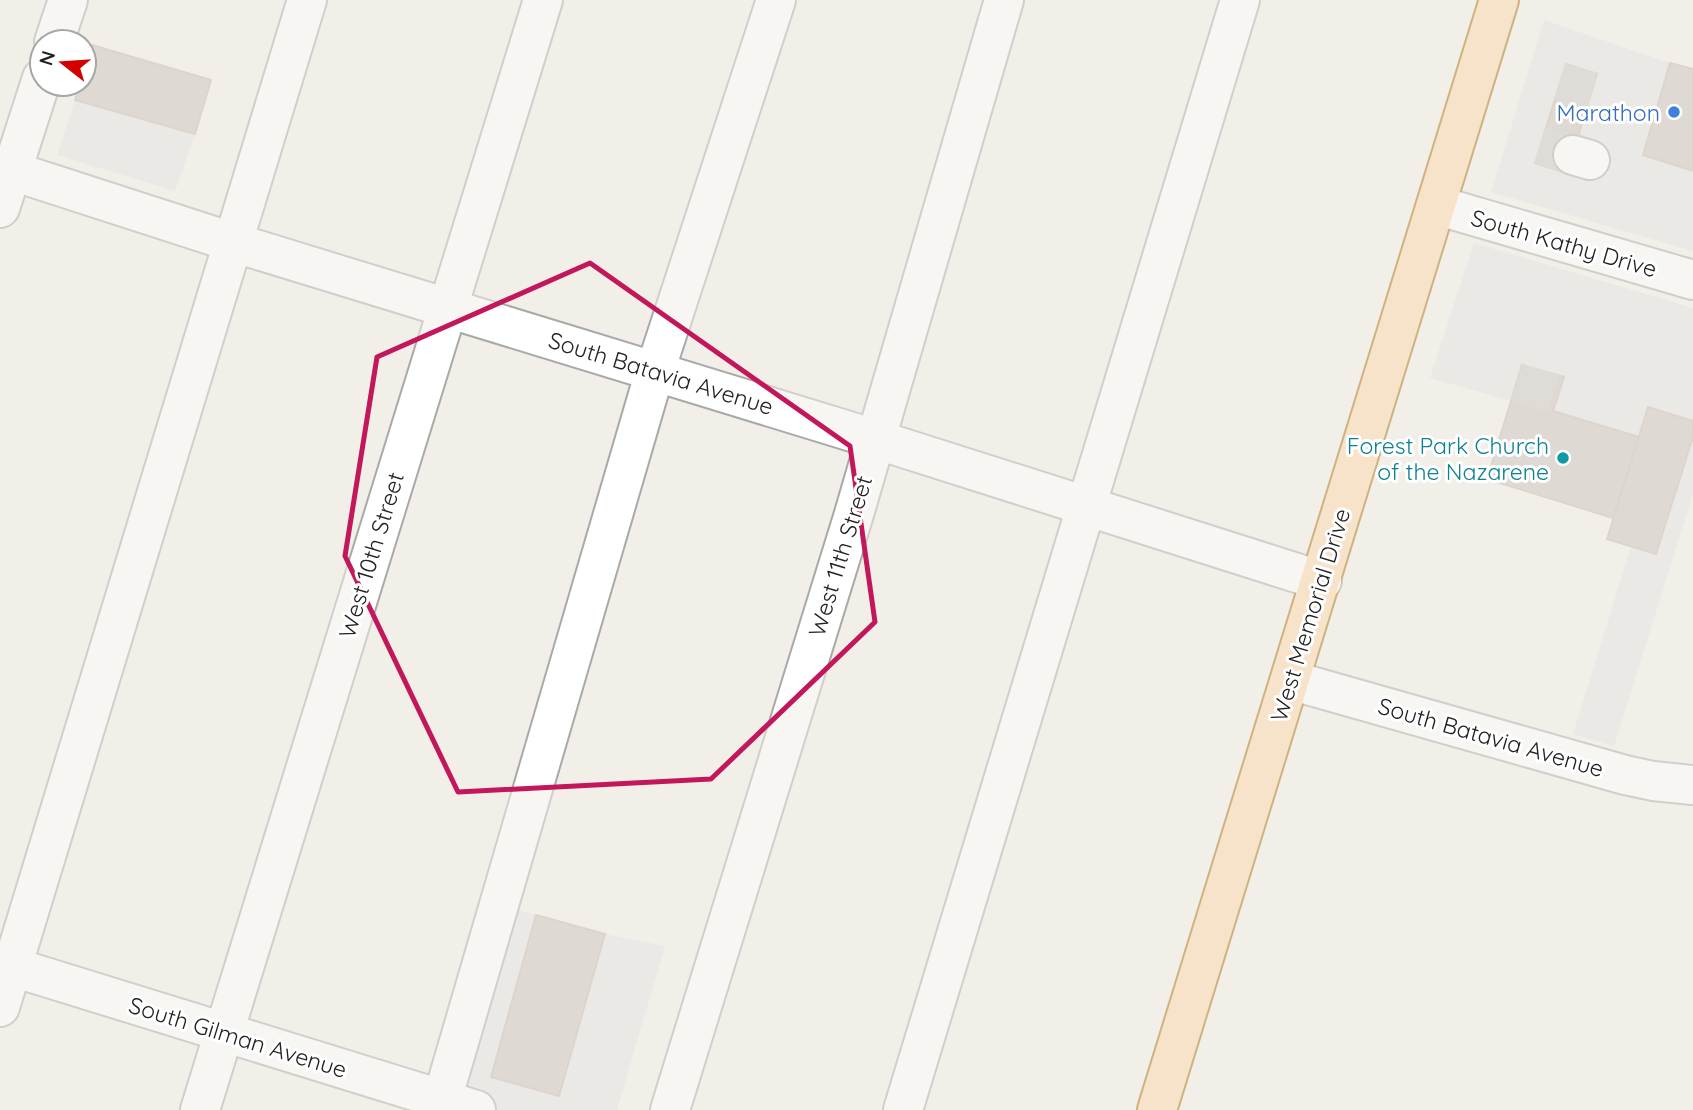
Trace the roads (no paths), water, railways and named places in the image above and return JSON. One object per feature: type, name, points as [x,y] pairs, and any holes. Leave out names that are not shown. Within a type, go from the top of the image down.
[{"type":"main road","name":"West Memorial Drive","points":[[1157,1110],[1499,0]]},
{"type":"street","points":[[59,28],[68,0]]},
{"type":"street","points":[[0,1007],[6,965],[307,0]]},
{"type":"street","name":"West 10th Street","points":[[200,1110],[543,0]]},
{"type":"street","points":[[459,1105],[655,371],[776,0]]},
{"type":"street","name":"West 11th Street","points":[[670,1110],[875,439],[1004,0]]},
{"type":"street","points":[[903,1110],[1240,0]]},
{"type":"street","points":[[0,208],[6,169],[34,98]]},
{"type":"street","name":"South Batavia Avenue","points":[[6,169],[232,242],[875,439],[1322,581]]},
{"type":"street","name":"South Kathy Drive","points":[[1436,205],[1693,280]]},
{"type":"street","name":"South Batavia Avenue","points":[[1290,680],[1625,775],[1693,785]]},
{"type":"street","name":"South Gilman Avenue","points":[[6,965],[459,1105]]},
{"type":"tunnel","points":[[1560,82],[1592,91]]},
{"type":"tunnel","points":[[1540,145],[1573,155]]},
{"type":"tunnel","points":[[1517,382],[1558,395]]},
{"type":"place","name":"Marathon","points":[[1674,112]]},
{"type":"place","name":"Forest Park Church of the Nazarene","points":[[1563,458]]}]
